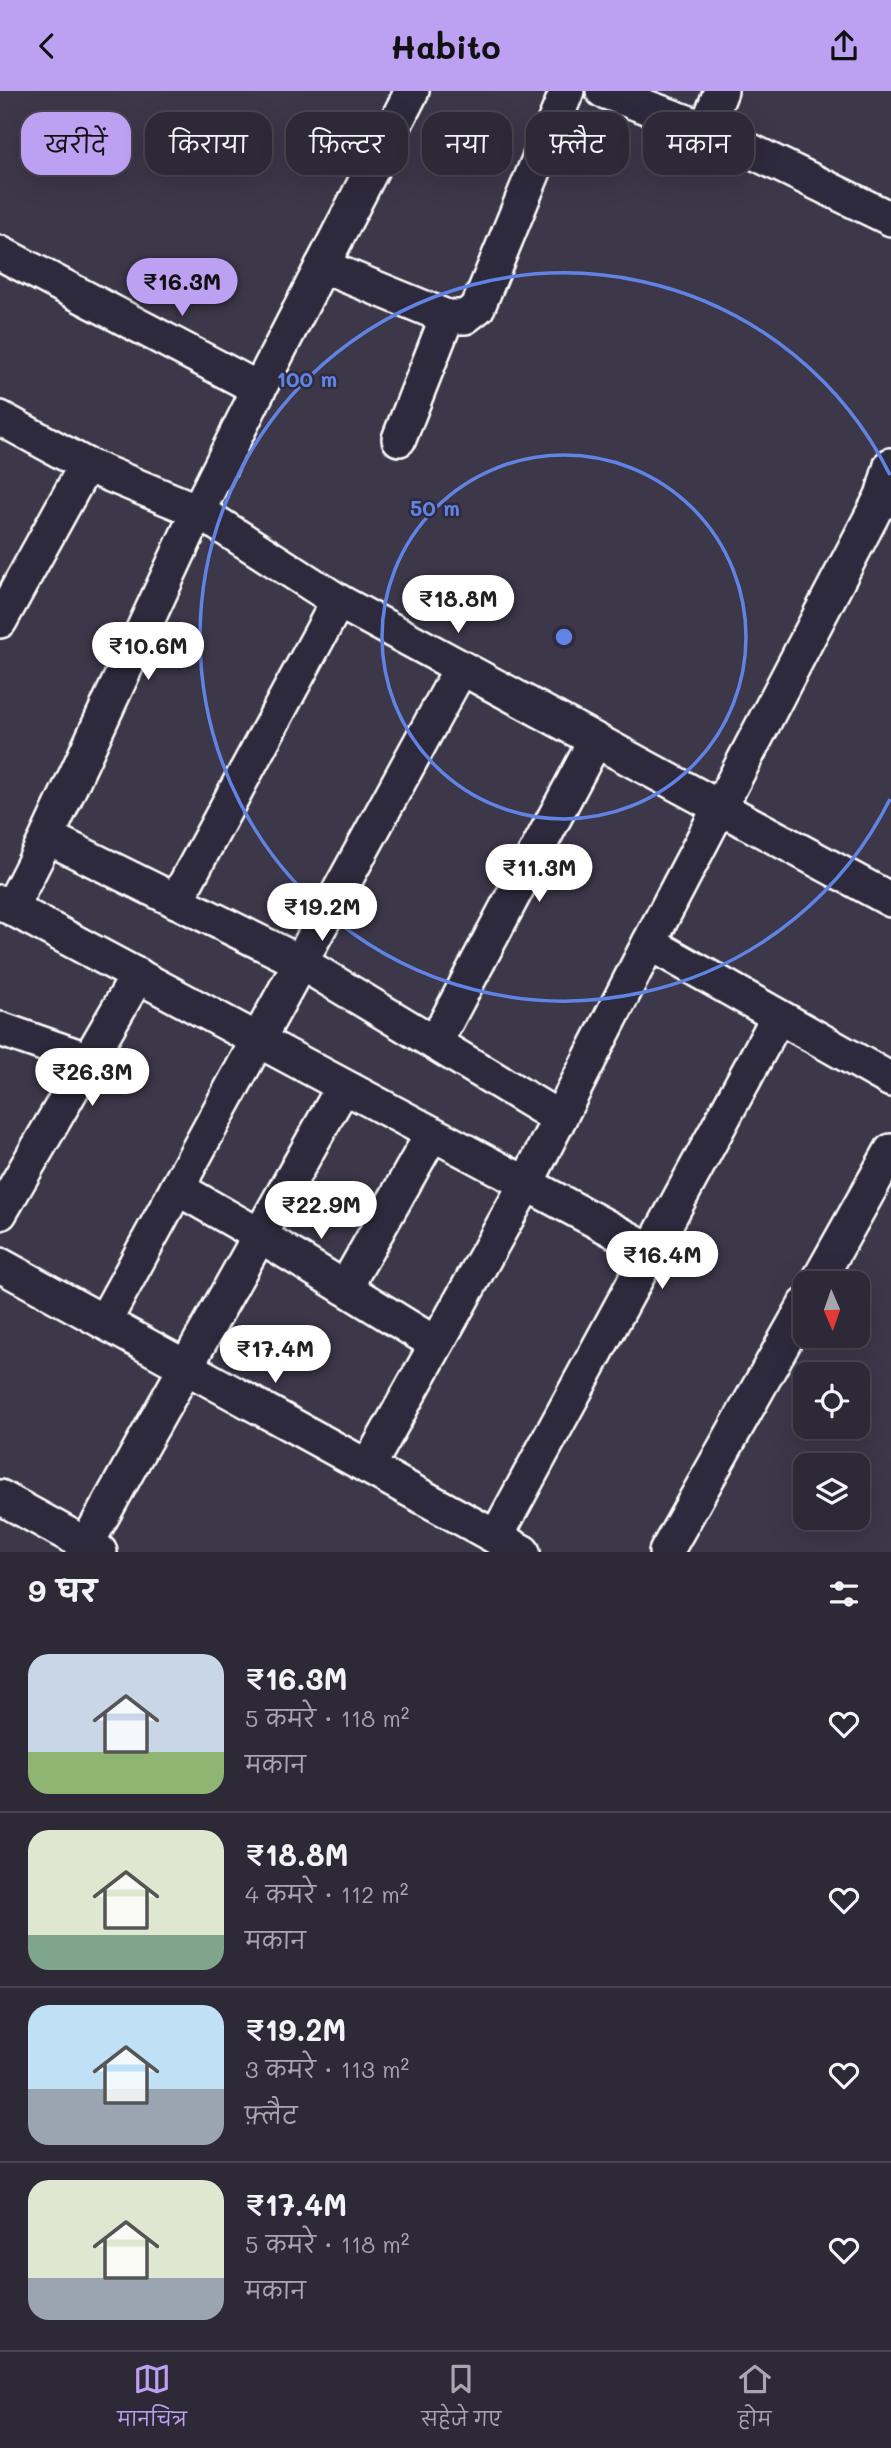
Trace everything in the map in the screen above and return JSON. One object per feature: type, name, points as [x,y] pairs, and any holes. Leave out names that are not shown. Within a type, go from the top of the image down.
[{"type":"street","points":[[412,91],[198,511],[47,837],[6,905],[652,1251]]},
{"type":"street","points":[[323,265],[447,317],[465,317],[478,307],[567,91]]},
{"type":"street","points":[[603,91],[660,112]]},
{"type":"street","points":[[713,112],[722,91]]},
{"type":"street","points":[[754,152],[891,219]]},
{"type":"street","points":[[0,253],[259,389]]},
{"type":"street","points":[[399,439],[447,317]]},
{"type":"street","points":[[0,418],[86,465],[198,511],[338,601],[891,900]]},
{"type":"street","points":[[0,621],[86,465]]},
{"type":"street","points":[[368,1467],[526,1184],[888,487]]},
{"type":"street","points":[[176,901],[338,601]]},
{"type":"street","points":[[104,1322],[461,668]]},
{"type":"street","points":[[435,1043],[595,741]]},
{"type":"street","points":[[47,837],[300,962],[559,1118]]},
{"type":"street","points":[[649,943],[891,1080]]},
{"type":"street","points":[[0,1213],[138,975]]},
{"type":"street","points":[[0,1265],[510,1545],[652,1251],[778,1017]]},
{"type":"street","points":[[0,1029],[89,1060]]},
{"type":"street","points":[[0,1497],[93,1548],[186,1367],[343,1087]]},
{"type":"street","points":[[345,1288],[432,1134]]},
{"type":"street","points":[[824,1271],[891,1151]]},
{"type":"street","points":[[177,1188],[436,1344]]},
{"type":"street","points":[[666,1552],[793,1326]]}]
